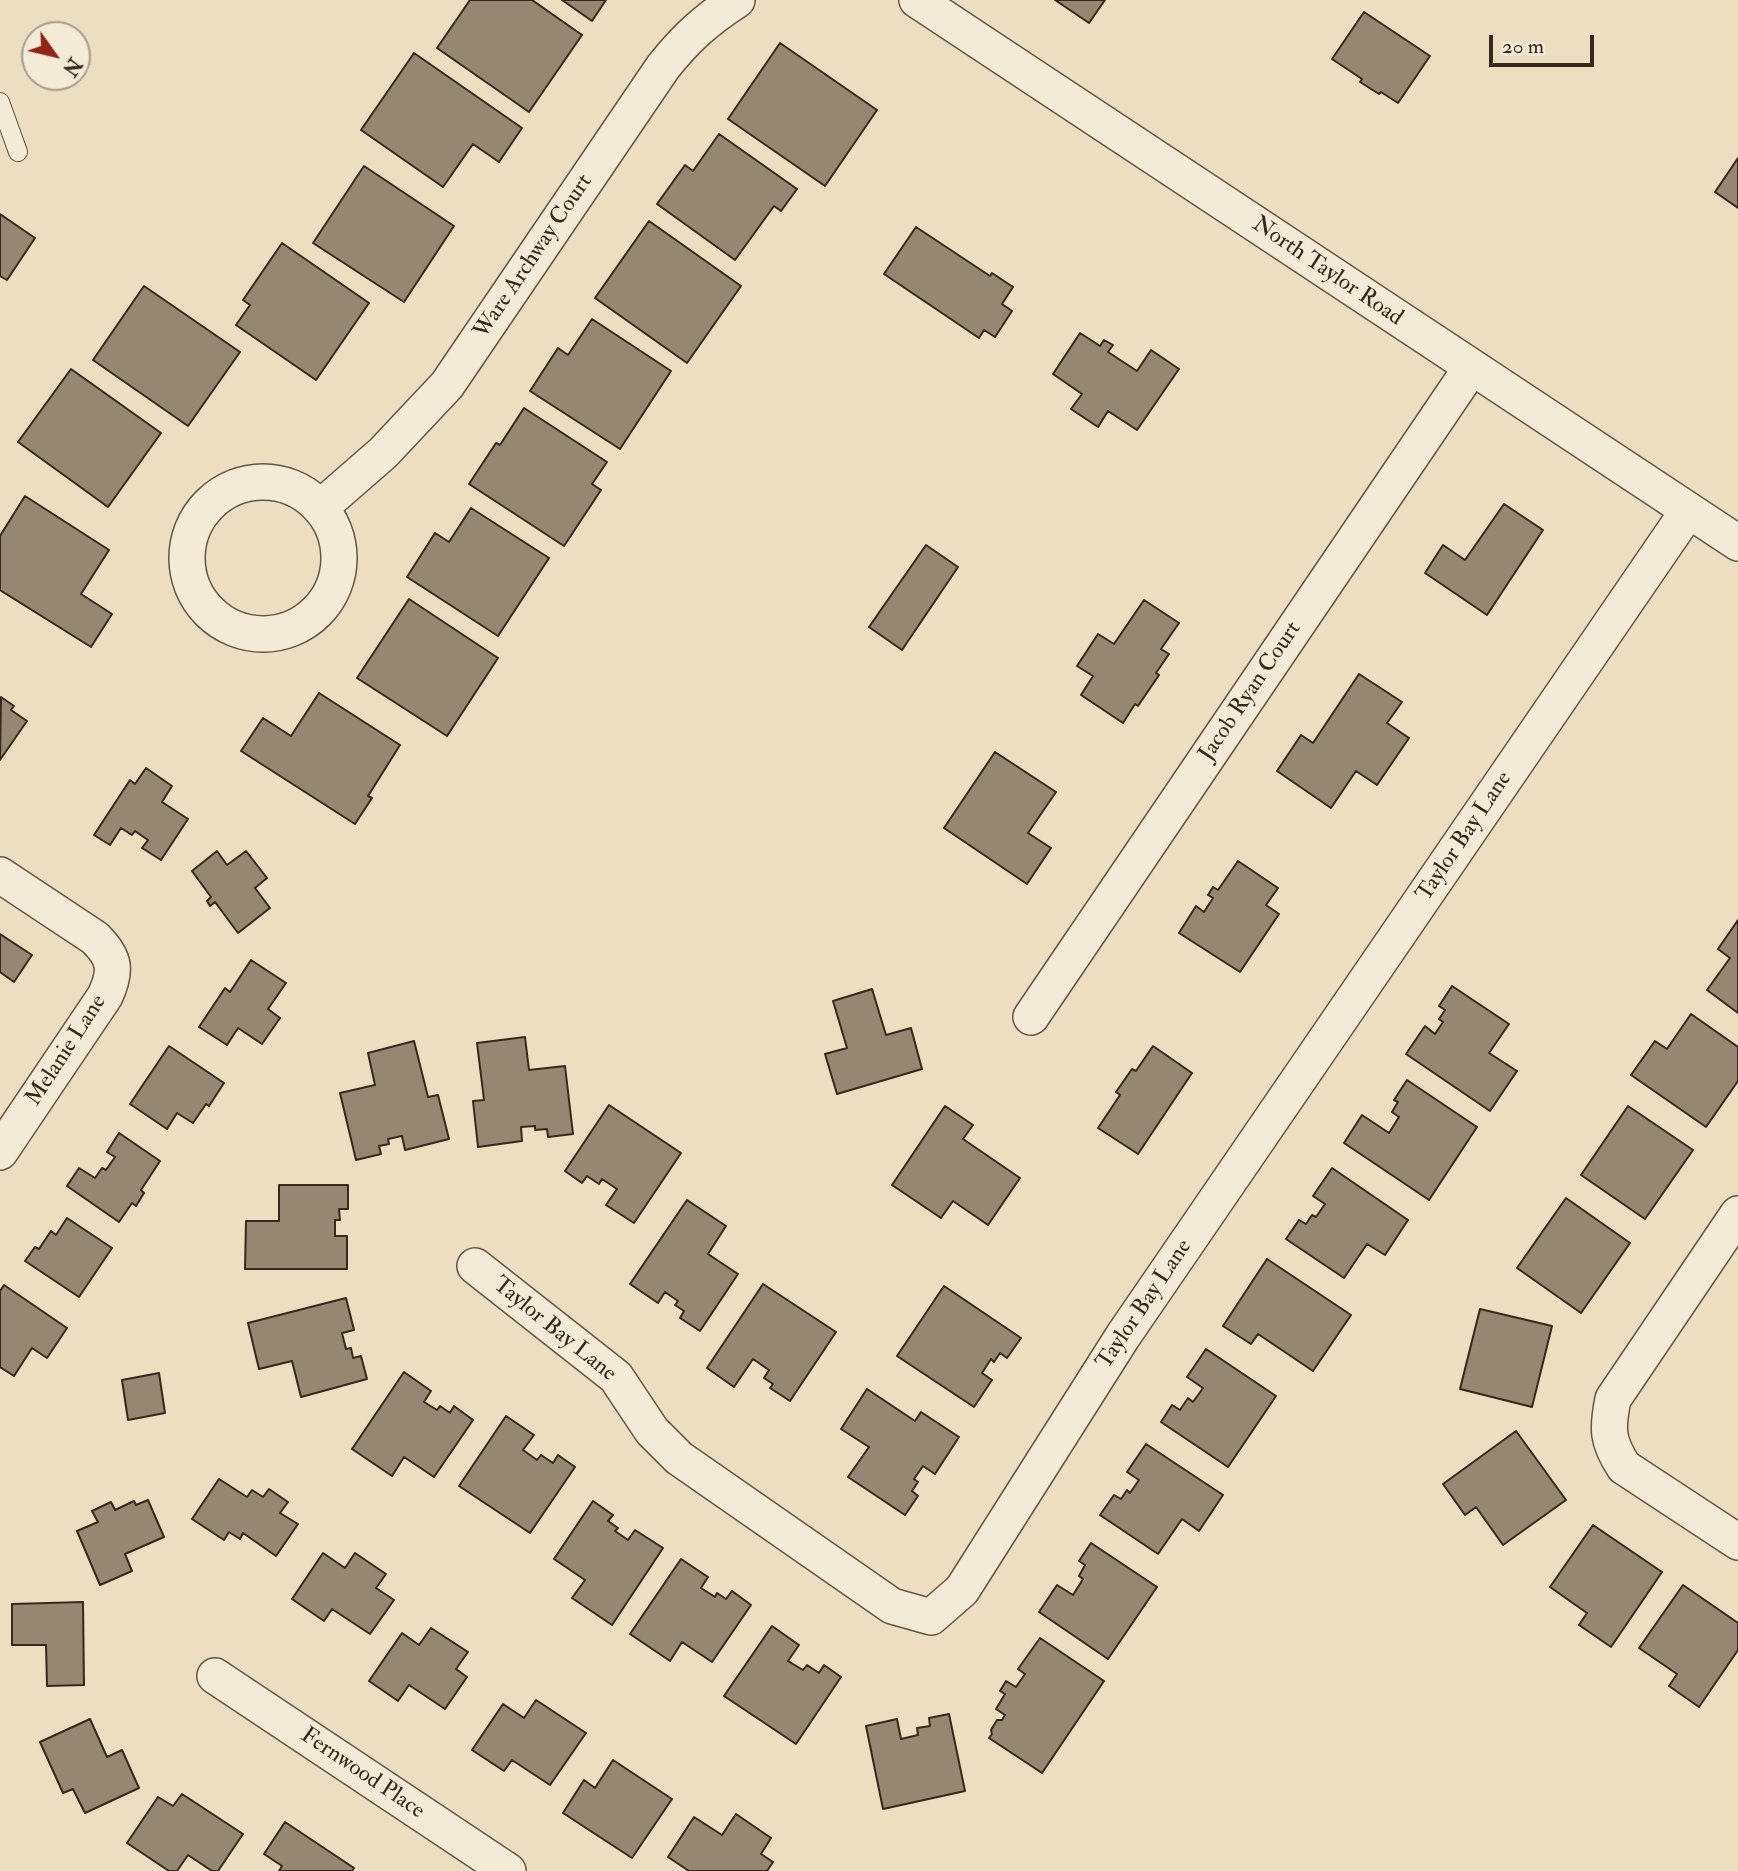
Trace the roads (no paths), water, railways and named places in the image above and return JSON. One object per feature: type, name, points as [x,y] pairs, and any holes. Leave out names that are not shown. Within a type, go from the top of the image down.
[{"type":"street","name":"Ware Archway Court","points":[[321,507],[383,453],[447,385],[663,67],[684,41],[707,20],[737,0]]},
{"type":"street","name":"North Taylor Road","points":[[917,0],[1738,543]]},
{"type":"street","name":"Jacob Ryan Court","points":[[1031,1017],[1471,368]]},
{"type":"street","points":[[255,482],[279,483],[303,491],[321,507],[334,530],[340,556],[336,581],[324,605],[305,622],[280,633],[254,635],[229,627],[209,613],[195,593],[187,569],[187,545],[196,522],[211,502],[231,488],[255,482]]},
{"type":"street","name":"Taylor Bay Lane","points":[[475,1266],[616,1377],[652,1430],[679,1458],[892,1606],[931,1617],[962,1590],[1123,1336],[1688,511]]},
{"type":"street","name":"Melanie Lane","points":[[0,875],[94,938],[106,949],[113,963],[113,979],[104,996],[0,1152]]},
{"type":"street","points":[[1738,1214],[1613,1399],[1607,1426],[1613,1450],[1624,1467],[1738,1542]]},
{"type":"street","name":"Fernwood Place","points":[[215,1676],[508,1871]]},
{"type":"lane","points":[[0,102],[18,152]]}]
